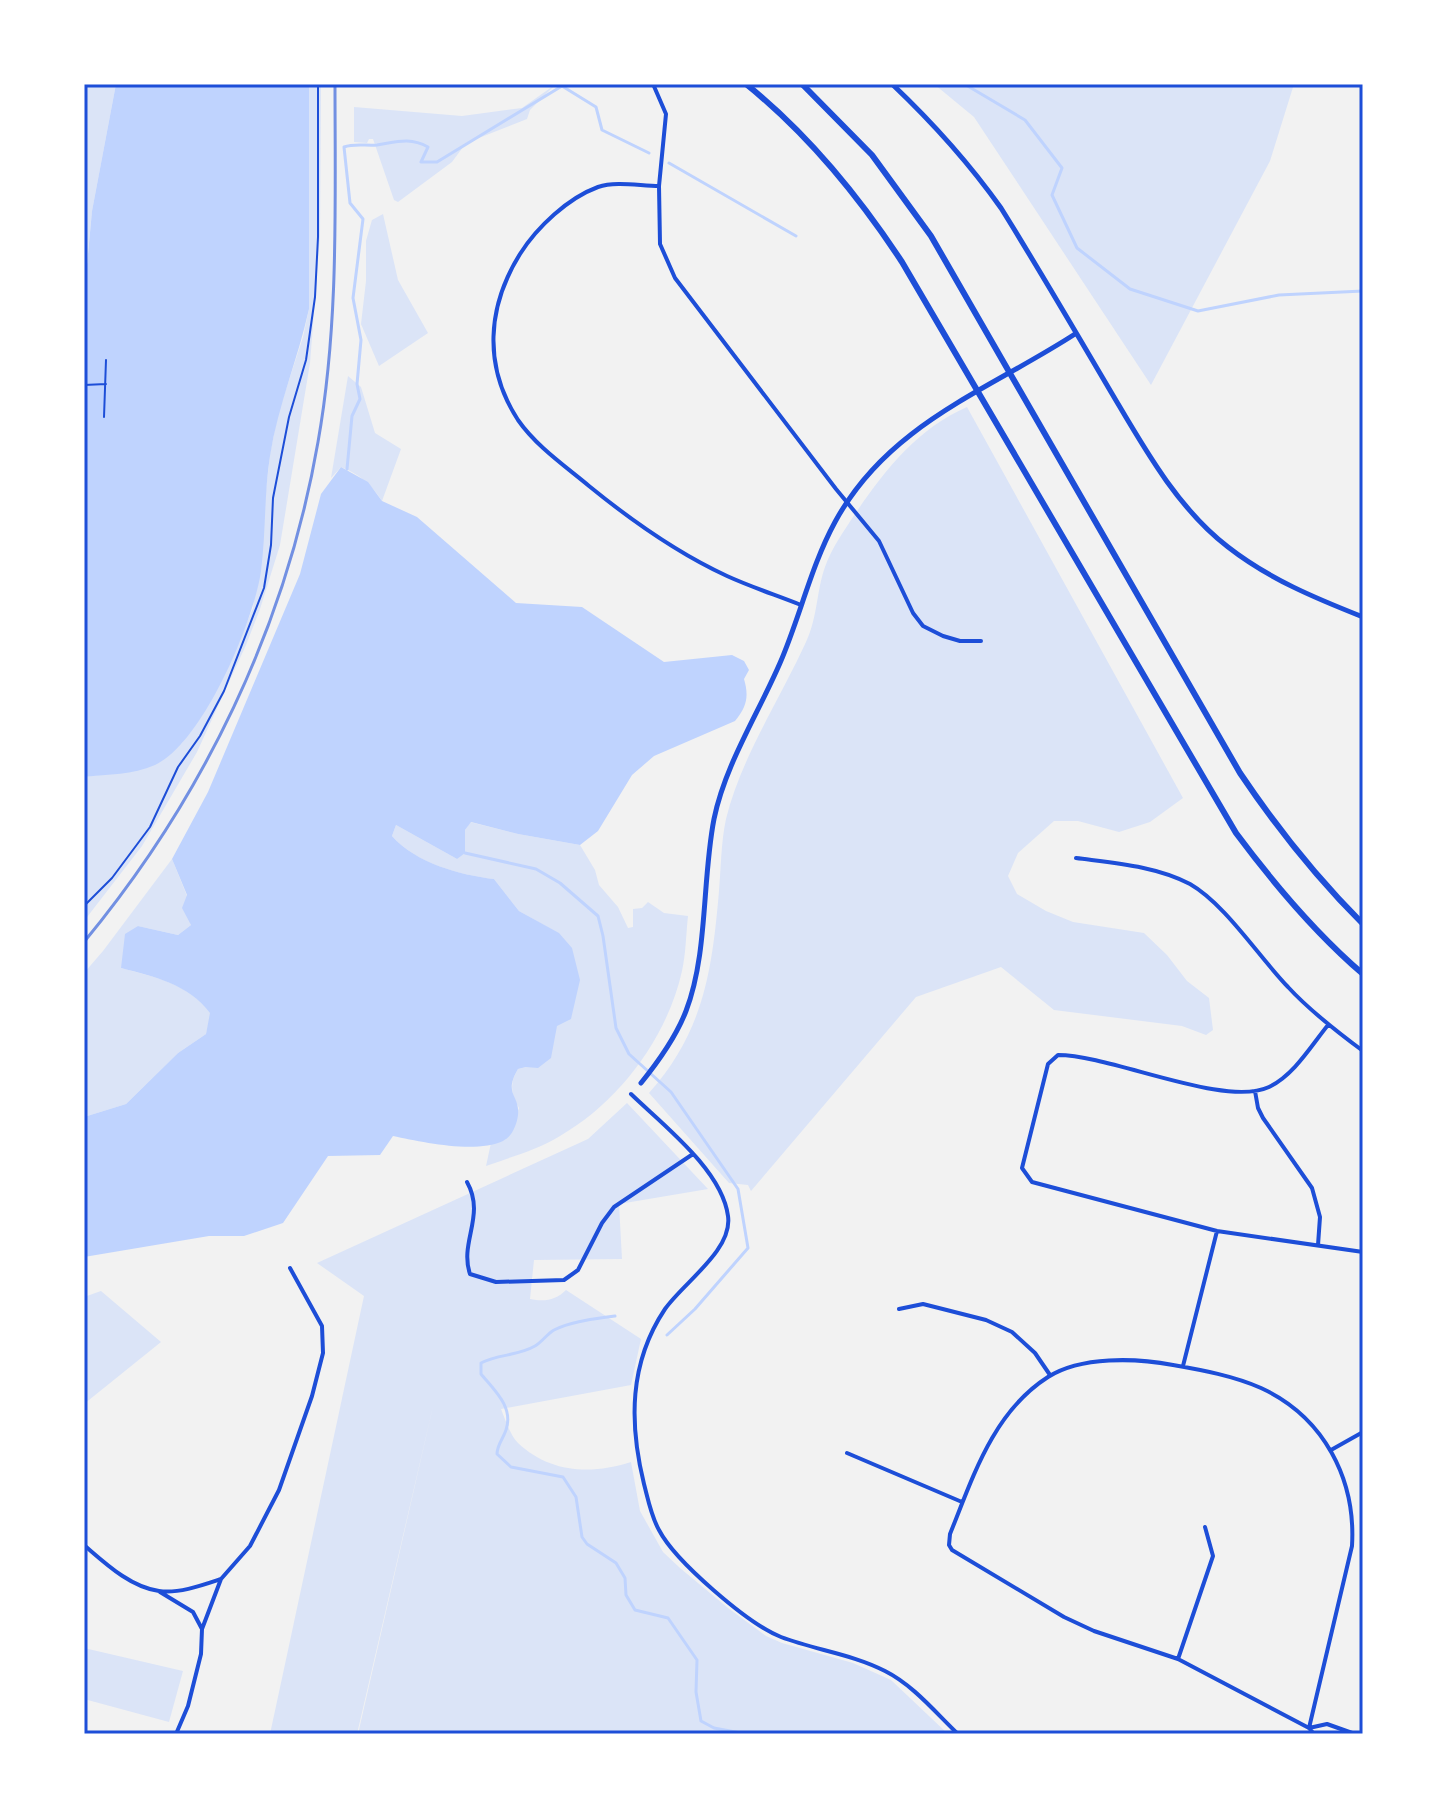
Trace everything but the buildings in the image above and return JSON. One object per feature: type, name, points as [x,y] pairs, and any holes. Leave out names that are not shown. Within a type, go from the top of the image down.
[{"type":"highway","points":[[746,84],[809,142],[852,190],[902,262],[1236,833],[1279,890],[1363,974]]},
{"type":"highway","points":[[802,84],[872,155],[931,236],[1240,773],[1275,825],[1325,886],[1363,924]]},
{"type":"main road","points":[[892,84],[978,176],[1020,238],[1075,334],[1164,475],[1205,527],[1228,547],[1273,577],[1363,617]]},
{"type":"main road","points":[[641,1083],[654,1067],[686,1012],[692,990],[707,864],[720,796],[779,667],[835,522],[872,470],[918,427],[1075,334]]},
{"type":"street","points":[[653,84],[666,114],[659,186],[660,244],[675,278],[879,541],[913,613],[923,626],[943,636],[981,641]]},
{"type":"street","points":[[659,186],[600,186],[551,218],[525,247],[504,282],[492,333],[496,366],[504,391],[518,419],[532,436],[642,526],[727,576],[803,606]]},
{"type":"street","points":[[1076,858],[1167,874],[1192,886],[1213,903],[1289,989],[1328,1025],[1363,1051]]},
{"type":"street","points":[[1328,1025],[1285,1076],[1269,1087],[1255,1091],[1210,1088],[1058,1055],[1048,1064],[1023,1159],[1026,1178],[1053,1189],[1217,1231],[1363,1252]]},
{"type":"street","points":[[1255,1091],[1263,1118],[1312,1188],[1320,1217],[1318,1245]]},
{"type":"street","points":[[631,1094],[693,1154],[724,1200],[729,1220],[723,1239],[704,1267],[666,1308],[639,1366],[633,1405],[636,1452],[650,1509],[659,1531],[678,1557],[760,1625],[781,1637],[885,1671],[907,1685],[958,1734]]},
{"type":"street","points":[[467,1182],[474,1194],[476,1213],[466,1256],[470,1274],[496,1282],[564,1280],[578,1270],[602,1223],[614,1207],[693,1154]]},
{"type":"street","points":[[1183,1366],[1217,1231]]},
{"type":"street","points":[[176,1734],[195,1679],[201,1654],[202,1629],[221,1579],[250,1546],[279,1490],[312,1396],[323,1353],[322,1326],[290,1268]]},
{"type":"street","points":[[899,1309],[923,1304],[986,1320],[1012,1332],[1035,1353],[1050,1375]]},
{"type":"street","points":[[1309,1728],[1352,1546],[1350,1501],[1331,1450],[1292,1406],[1239,1380],[1140,1358],[1107,1360],[1050,1375],[1021,1399],[1000,1424],[986,1448],[949,1539],[949,1545],[956,1555],[1064,1617],[1094,1631],[1178,1659],[1309,1728],[1314,1734]]},
{"type":"street","points":[[1331,1450],[1363,1432]]},
{"type":"street","points":[[847,1453],[962,1502]]},
{"type":"street","points":[[1178,1659],[1213,1556],[1205,1527]]},
{"type":"street","points":[[84,1545],[117,1573],[159,1591],[193,1612],[202,1629]]},
{"type":"street","points":[[159,1591],[202,1586],[221,1579]]},
{"type":"street","points":[[1309,1728],[1327,1724],[1355,1734]]},
{"type":"path","points":[[84,906],[112,878],[150,827],[178,767],[200,736],[224,691],[264,588],[271,545],[273,498],[289,417],[306,360],[315,297],[318,84]]},
{"type":"path","points":[[104,417],[106,360]]},
{"type":"path","points":[[84,385],[106,384]]},
{"type":"shaded area","points":[[84,84],[116,84],[92,211],[84,293]]},
{"type":"shaded area","points":[[309,84],[321,84],[320,235],[310,363],[280,545],[246,645],[197,752],[142,846],[84,921],[84,777],[99,775],[182,743],[220,684],[253,608],[270,454],[278,414],[309,309]]},
{"type":"shaded area","points":[[556,84],[530,110],[527,119],[466,143],[452,162],[398,202],[394,200],[373,139],[367,143],[354,142],[354,107],[462,116],[522,108]]},
{"type":"shaded area","points":[[934,84],[1294,84],[1270,161],[1151,385],[974,117]]},
{"type":"shaded area","points":[[383,214],[398,280],[428,333],[379,366],[361,324],[366,281],[366,241],[372,220]]},
{"type":"shaded area","points":[[348,376],[361,387],[375,433],[401,449],[382,501],[374,490],[348,470],[341,467],[331,478]]},
{"type":"shaded area","points":[[967,407],[1183,798],[1150,822],[1119,832],[1078,821],[1054,821],[1018,853],[1008,876],[1017,894],[1046,911],[1073,922],[1144,933],[1167,955],[1187,981],[1209,998],[1213,1030],[1206,1035],[1182,1026],[1054,1010],[1001,967],[916,997],[751,1191],[748,1185],[729,1183],[649,1093],[682,1047],[702,999],[713,948],[724,828],[732,797],[810,632],[822,577],[831,553],[890,467],[933,427]]},
{"type":"shaded area","points":[[470,822],[580,845],[595,870],[599,885],[618,907],[628,928],[633,927],[633,909],[642,908],[648,902],[664,913],[688,916],[683,964],[675,996],[638,1066],[621,1087],[582,1122],[543,1145],[486,1166],[491,1143],[505,1140],[519,1108],[513,1093],[513,1079],[518,1069],[526,1067],[558,933],[519,911],[494,879],[439,866],[413,854],[392,836],[396,825],[457,859]]},
{"type":"shaded area","points":[[172,859],[187,896],[191,925],[178,935],[138,926],[121,968],[170,983],[191,994],[211,1013],[206,1034],[178,1053],[126,1104],[84,1117],[84,973]]},
{"type":"shaded area","points":[[627,1103],[708,1189],[619,1204],[622,1259],[534,1260],[530,1299],[550,1299],[566,1290],[641,1339],[631,1385],[501,1409],[510,1431],[530,1453],[557,1466],[586,1470],[631,1462],[640,1511],[663,1552],[680,1568],[766,1636],[853,1663],[891,1680],[948,1734],[358,1734],[434,1402],[357,1734],[270,1734],[364,1296],[317,1263],[588,1139]]},
{"type":"shaded area","points":[[101,1291],[161,1342],[84,1404],[84,1297]]},
{"type":"shaded area","points":[[84,1648],[183,1671],[169,1722],[84,1699]]},
{"type":"water","points":[[116,84],[309,84],[309,309],[270,456],[261,571],[237,649],[208,707],[173,752],[155,765],[138,771],[84,777],[84,297],[92,211]]},
{"type":"water","points":[[341,467],[368,482],[382,501],[417,517],[516,603],[582,607],[664,662],[732,655],[744,661],[749,670],[744,679],[747,696],[744,706],[735,721],[654,756],[632,775],[598,831],[580,845],[471,822],[465,830],[465,853],[457,859],[396,825],[392,836],[413,854],[453,871],[494,879],[519,911],[559,933],[572,948],[580,980],[571,1019],[557,1026],[551,1058],[538,1068],[518,1069],[512,1084],[518,1108],[517,1119],[514,1130],[506,1139],[491,1145],[464,1147],[393,1136],[380,1155],[328,1156],[283,1223],[244,1236],[209,1236],[84,1257],[84,1117],[126,1104],[178,1053],[206,1034],[210,1013],[181,988],[121,968],[125,934],[138,926],[178,935],[191,925],[182,908],[187,895],[172,859],[208,792],[300,574],[321,494]]},
{"type":"waterway","points":[[966,85],[1025,120],[1062,168],[1052,195],[1077,248],[1130,289],[1198,311],[1279,295],[1363,291]]},
{"type":"waterway","points":[[347,469],[352,416],[360,399],[357,384],[361,340],[353,298],[363,219],[350,203],[344,147],[415,142],[428,147],[421,162],[437,162],[562,86],[596,107],[602,130],[649,153]]},
{"type":"waterway","points":[[669,163],[796,236]]},
{"type":"waterway","points":[[465,853],[536,869],[560,883],[598,916],[616,1028],[629,1054],[671,1092],[738,1189],[748,1248],[695,1309],[667,1335]]},
{"type":"waterway","points":[[615,1316],[561,1327],[528,1349],[481,1363],[481,1374],[501,1399],[507,1414],[508,1422],[497,1454],[511,1467],[563,1477],[576,1497],[582,1537],[587,1544],[616,1563],[625,1578],[626,1595],[635,1610],[668,1618],[697,1660],[696,1692],[701,1721],[714,1728],[746,1734]]},
{"type":"railway","points":[[84,942],[127,887],[202,769],[234,707],[285,578],[304,511],[318,442],[330,353],[335,218],[335,84]]}]
